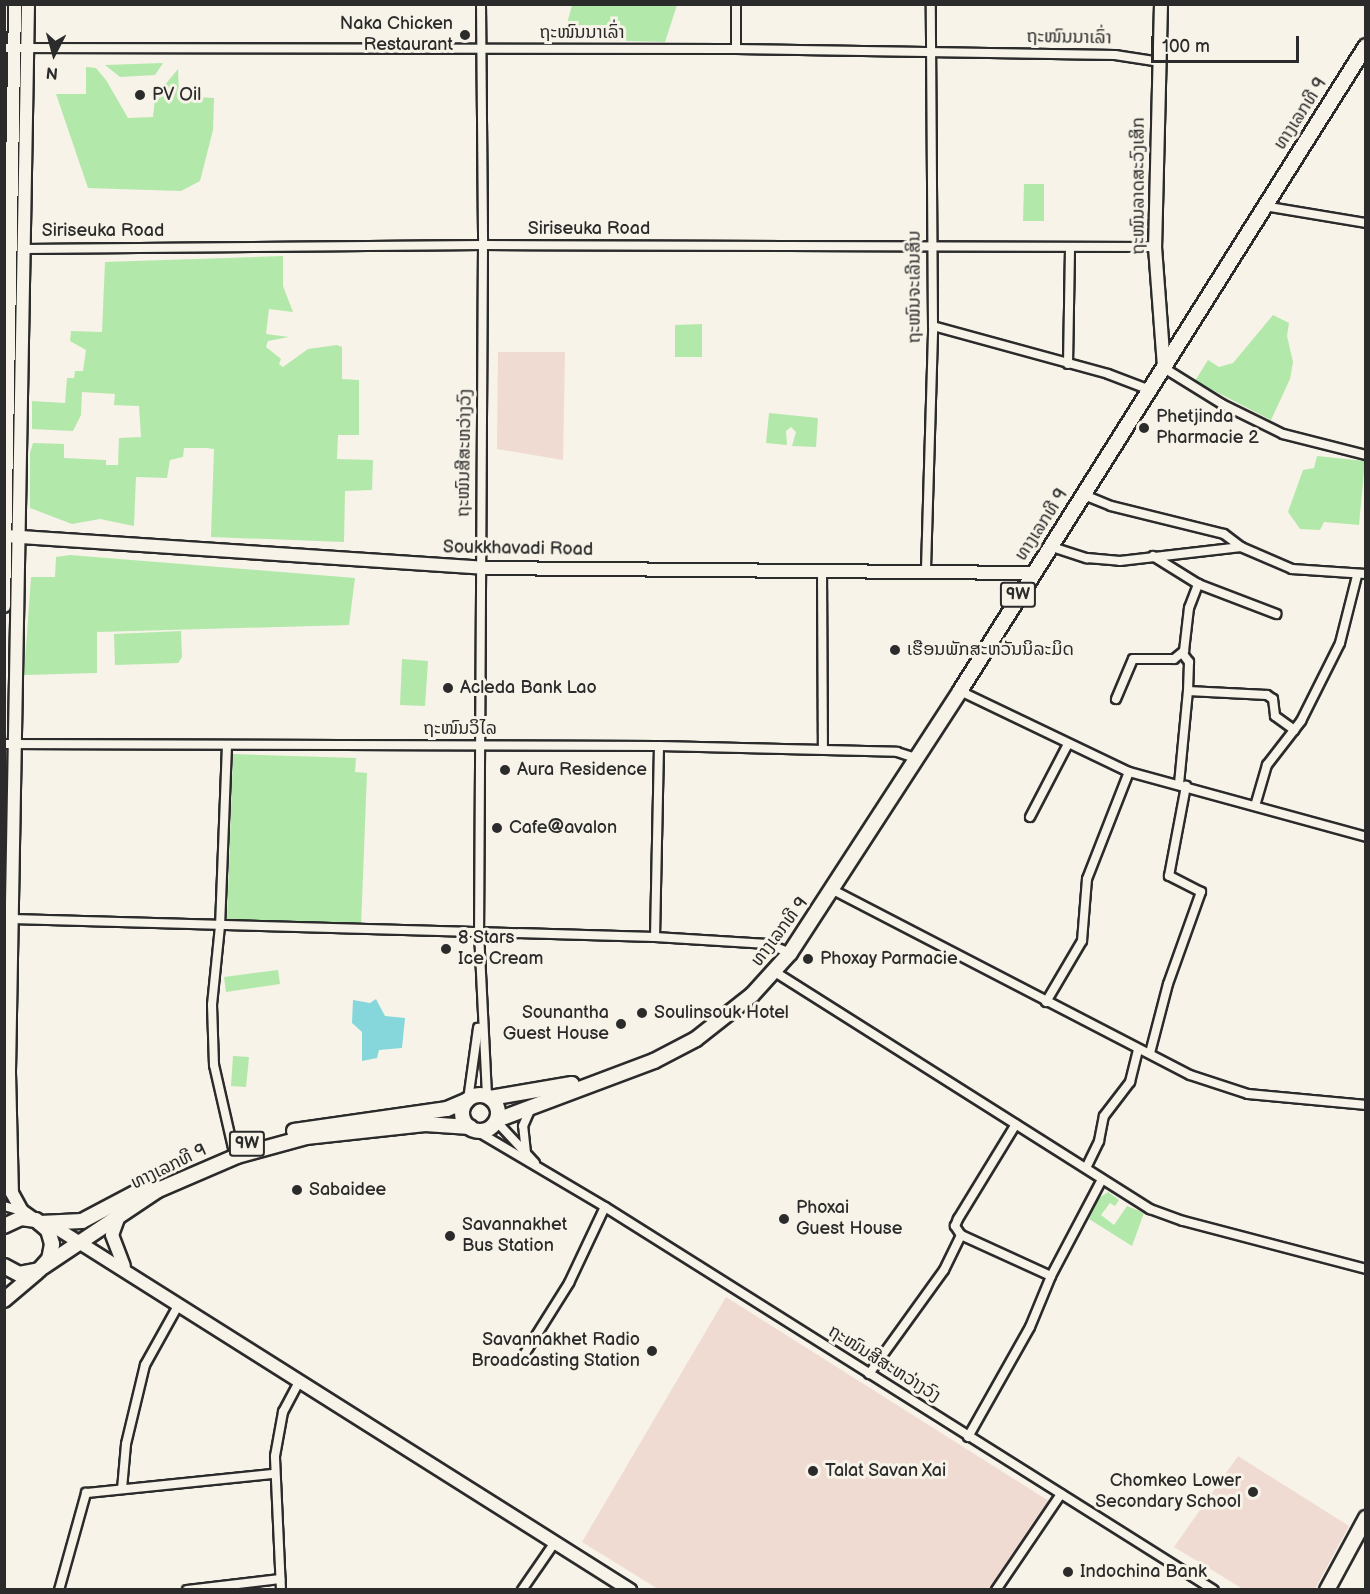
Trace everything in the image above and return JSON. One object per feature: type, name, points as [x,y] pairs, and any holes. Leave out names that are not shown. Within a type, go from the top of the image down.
[{"type":"main road","name":"ທາງເລກທີ 9","points":[[496,1121],[654,1061],[696,1039],[728,1016],[775,972],[833,890],[915,758],[960,692],[1032,573],[1084,495],[1365,46]]},
{"type":"main road","name":"ທາງເລກທີ 9","points":[[488,1097],[607,1078]]},
{"type":"main road","points":[[488,1097],[497,1105],[496,1121],[487,1129],[472,1129],[462,1112],[467,1100],[488,1097]]},
{"type":"main road","name":"ທາງເລກທີ 9","points":[[4,1226],[16,1219],[42,1222],[88,1219],[233,1148],[304,1128],[447,1109],[467,1100]]},
{"type":"main road","name":"ທາງເລກທີ 9","points":[[4,1300],[79,1240],[156,1186],[237,1156],[306,1137],[425,1124],[472,1129]]},
{"type":"main road","points":[[4,1266],[24,1274],[41,1269],[52,1244],[42,1222]]},
{"type":"main road","points":[[1327,1590],[1365,1518]]},
{"type":"street","points":[[4,606],[11,537],[24,249],[15,4]]},
{"type":"street","points":[[22,1211],[12,1193],[10,1178],[11,537],[16,48],[28,4]]},
{"type":"street","name":"ຖະໜົນສີສະຫວ່າງວົງ","points":[[480,1010],[479,745],[483,245],[481,4]]},
{"type":"street","points":[[736,4],[736,49]]},
{"type":"street","name":"ຖະໜົນຈະເລີນສິນ","points":[[926,569],[933,326],[931,4]]},
{"type":"street","name":"ຖະໜົນລາດສະວົງເສິກ","points":[[1161,4],[1155,247],[1164,368]]},
{"type":"street","name":"ຖະໜົນນາເລົ່າ","points":[[16,48],[736,49],[1115,55],[1160,62]]},
{"type":"street","points":[[1263,206],[1365,223]]},
{"type":"street","name":"Siriseuka Road","points":[[24,249],[483,245],[1155,247]]},
{"type":"street","points":[[1068,364],[1070,247]]},
{"type":"street","points":[[933,326],[1150,390]]},
{"type":"street","points":[[1164,368],[1222,404],[1283,434],[1365,455]]},
{"type":"street","points":[[1084,495],[1111,506],[1224,534],[1241,547],[1292,569],[1361,575],[1340,643],[1294,730],[1266,765],[1255,806]]},
{"type":"street","name":"Soukkhavadi Road","points":[[11,537],[481,568],[822,571],[926,569],[1032,573]]},
{"type":"street","points":[[1049,546],[1087,558],[1120,561],[1241,547]]},
{"type":"street","points":[[1153,556],[1198,584],[1276,614]]},
{"type":"street","points":[[822,571],[823,749]]},
{"type":"street","points":[[1150,1053],[1168,984],[1201,892],[1169,876],[1183,785],[1189,662],[1183,654],[1189,608],[1198,584]]},
{"type":"street","points":[[1116,699],[1133,659],[1174,659],[1183,654]]},
{"type":"street","points":[[1188,691],[1267,695],[1274,699],[1275,716],[1294,730]]},
{"type":"street","points":[[960,692],[1129,771],[1365,837]]},
{"type":"street","name":"ຖະໜົນວິໄລ","points":[[10,744],[659,746],[897,752],[915,758]]},
{"type":"street","points":[[1030,817],[1068,744]]},
{"type":"street","points":[[228,746],[220,926],[212,1005],[214,1065],[233,1148]]},
{"type":"street","points":[[655,937],[659,746]]},
{"type":"street","points":[[1046,1002],[1082,941],[1088,879],[1129,771]]},
{"type":"street","points":[[833,890],[1199,1079],[1248,1094],[1365,1105]]},
{"type":"street","points":[[12,919],[655,937],[768,944],[790,953]]},
{"type":"street","points":[[775,972],[1086,1168],[1101,1181],[1166,1216],[1365,1269]]},
{"type":"street","points":[[480,1010],[488,1097]]},
{"type":"street","points":[[467,1100],[480,1010]]},
{"type":"street","points":[[1086,1168],[1099,1141],[1104,1116],[1130,1082],[1138,1048]]},
{"type":"street","points":[[526,1153],[523,1126],[534,1105]]},
{"type":"street","points":[[496,1121],[537,1166]]},
{"type":"street","points":[[1016,1124],[955,1226],[961,1235],[1051,1276]]},
{"type":"street","name":"ຖະໜົນສີສະຫວ່າງວົງ","points":[[472,1129],[605,1207],[1214,1590]]},
{"type":"street","points":[[968,1437],[1030,1327],[1051,1276],[1101,1181]]},
{"type":"street","points":[[4,1206],[22,1211],[79,1240],[630,1590]]},
{"type":"street","points":[[522,1358],[569,1283],[605,1207]]},
{"type":"street","points":[[123,1211],[112,1235],[126,1270]]},
{"type":"street","points":[[869,1374],[944,1270],[961,1235]]},
{"type":"street","points":[[122,1489],[126,1444],[145,1365],[179,1304]]},
{"type":"street","points":[[281,1590],[273,1474],[283,1412],[300,1380]]},
{"type":"street","points":[[59,1590],[86,1493],[273,1474]]},
{"type":"street","points":[[996,1590],[1061,1494]]},
{"type":"street","points":[[522,1590],[555,1542]]},
{"type":"street","points":[[187,1590],[280,1579]]},
{"type":"shaded area","points":[[498,352],[565,352],[563,460],[497,449]]},
{"type":"shaded area","name":"Talat Savan Xai","points":[[726,1297],[1049,1501],[990,1589],[658,1589],[582,1542]]},
{"type":"shaded area","name":"Chomkeo Lower Secondary School","points":[[1238,1456],[1349,1526],[1315,1589],[1243,1589],[1174,1547]]},
{"type":"green space","points":[[572,4],[677,5],[665,42],[563,39]]},
{"type":"green space","points":[[163,63],[155,75],[120,77],[105,65]]},
{"type":"green space","points":[[86,67],[96,68],[106,80],[128,118],[153,117],[155,97],[178,69],[179,96],[214,98],[213,130],[200,181],[181,191],[88,188],[56,94],[86,94]]},
{"type":"green space","points":[[1024,184],[1044,184],[1044,221],[1023,221]]},
{"type":"green space","points":[[283,256],[283,286],[293,312],[269,309],[266,334],[289,337],[268,341],[266,347],[281,359],[279,364],[283,367],[308,349],[337,345],[342,347],[342,379],[359,380],[359,435],[338,435],[337,459],[373,460],[372,490],[345,491],[344,542],[211,537],[214,449],[206,448],[184,448],[183,457],[170,460],[167,478],[136,477],[134,526],[100,519],[72,524],[30,508],[30,453],[33,443],[64,444],[64,458],[106,460],[106,465],[118,465],[119,438],[141,437],[139,406],[114,405],[115,394],[82,392],[81,415],[73,431],[32,429],[32,401],[65,403],[67,378],[74,378],[75,371],[83,371],[86,350],[70,341],[71,331],[102,332],[105,262]]},
{"type":"green space","points":[[1273,315],[1289,323],[1287,336],[1293,362],[1290,379],[1271,420],[1195,381],[1208,360],[1219,367],[1233,363]]},
{"type":"green space","points":[[702,324],[702,357],[675,357],[675,325]]},
{"type":"green space","points":[[769,413],[818,418],[816,447],[792,446],[796,432],[791,427],[786,431],[787,445],[766,443]]},
{"type":"green space","points":[[1317,456],[1365,461],[1359,525],[1324,522],[1320,530],[1300,529],[1288,512],[1303,470],[1314,468]]},
{"type":"green space","points":[[70,555],[355,578],[349,625],[97,632],[97,673],[24,675],[31,577],[55,577],[56,557]]},
{"type":"green space","points":[[181,631],[182,657],[178,663],[115,665],[114,634]]},
{"type":"green space","points":[[402,659],[428,661],[425,706],[400,705]]},
{"type":"green space","points":[[233,754],[356,758],[355,772],[367,773],[361,926],[227,921]]},
{"type":"green space","points":[[278,970],[280,984],[226,992],[224,977]]},
{"type":"green space","points":[[233,1056],[249,1057],[246,1087],[231,1086]]},
{"type":"green space","points":[[1108,1192],[1119,1200],[1115,1206],[1110,1203],[1101,1215],[1114,1225],[1127,1206],[1144,1213],[1132,1246],[1089,1219],[1099,1198]]},
{"type":"water","points":[[376,999],[385,1016],[405,1018],[402,1048],[379,1050],[377,1058],[362,1061],[362,1032],[352,1023],[353,1000],[370,1003]]},
{"type":"place","name":"Naka Chicken Restaurant","points":[[465,35]]},
{"type":"place","name":"PV Oil","points":[[140,95]]},
{"type":"place","name":"Phetjinda Pharmacie 2","points":[[1144,428]]},
{"type":"place","name":"ເຮືອນພັກສະຫວັນນິລະມິດ","points":[[895,650]]},
{"type":"place","name":"Acleda Bank Lao","points":[[448,688]]},
{"type":"place","name":"Aura Residence","points":[[505,770]]},
{"type":"place","name":"Cafe@avalon","points":[[497,828]]},
{"type":"place","name":"8 Stars Ice Cream","points":[[446,949]]},
{"type":"place","name":"Phoxay Parmacie","points":[[808,959]]},
{"type":"place","name":"Soulinsouk Hotel","points":[[642,1013]]},
{"type":"place","name":"Sounantha Guest House","points":[[621,1024]]},
{"type":"place","name":"Sabaidee","points":[[297,1190]]},
{"type":"place","name":"Phoxai Guest House","points":[[784,1219]]},
{"type":"place","name":"Savannakhet Bus Station","points":[[450,1236]]},
{"type":"place","name":"Savannakhet Radio Broadcasting Station","points":[[652,1351]]},
{"type":"place","name":"Talat Savan Xai","points":[[813,1471]]},
{"type":"place","name":"Chomkeo Lower Secondary School","points":[[1253,1492]]},
{"type":"place","name":"Indochina Bank","points":[[1068,1572]]}]
